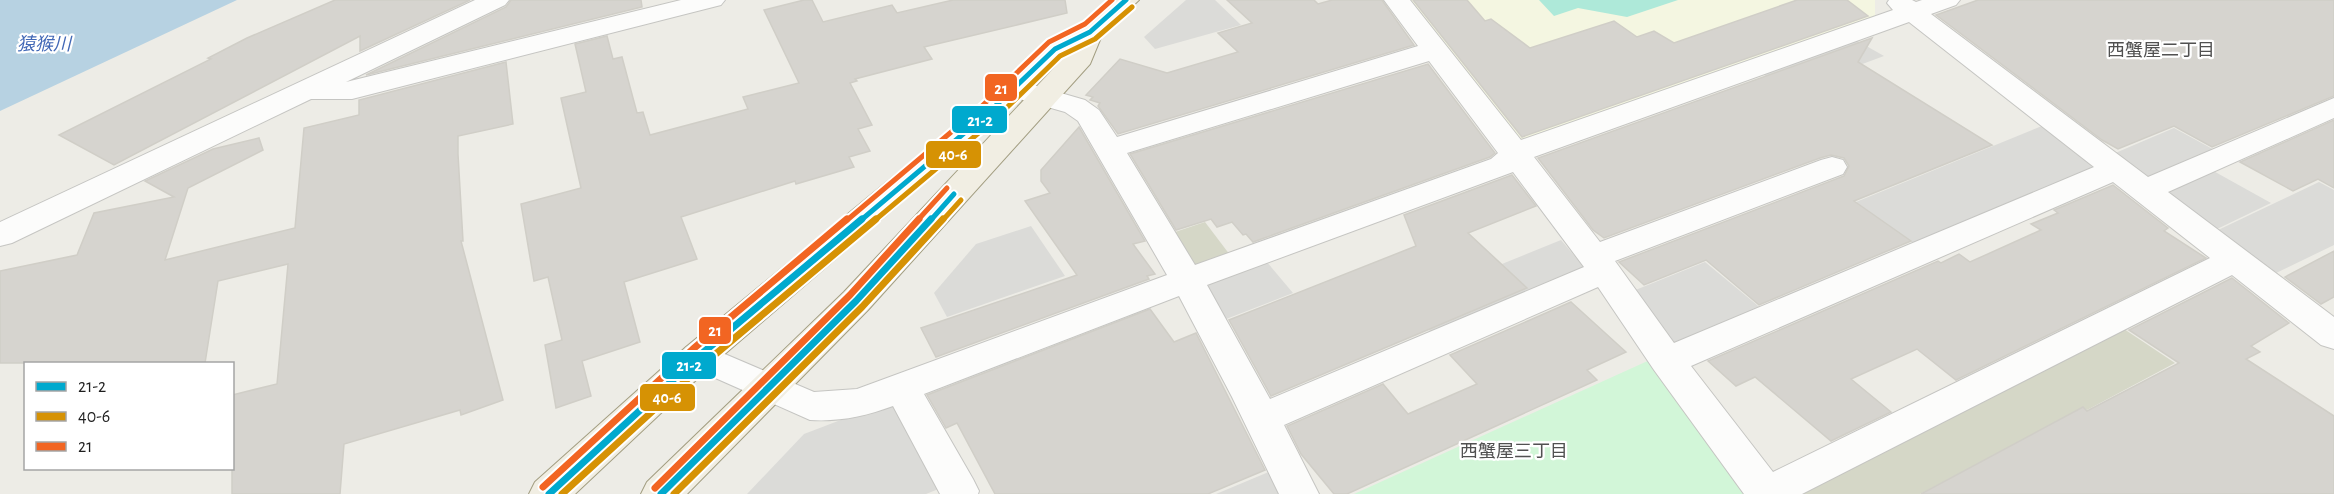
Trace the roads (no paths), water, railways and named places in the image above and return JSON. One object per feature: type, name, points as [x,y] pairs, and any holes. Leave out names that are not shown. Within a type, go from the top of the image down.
[{"type":"main road","points":[[549,494],[699,356],[1030,93],[1080,58],[1090,32],[1126,0]]},
{"type":"main road","points":[[660,494],[856,301],[1030,93]]},
{"type":"street","points":[[0,235],[496,0]]},
{"type":"street","points":[[294,94],[352,90],[712,0]]},
{"type":"street","points":[[1398,0],[1599,264],[1767,494],[2234,260]]},
{"type":"street","points":[[699,356],[810,406],[824,407],[860,403],[1187,280],[1502,166],[1515,154],[1904,6],[1947,0]]},
{"type":"street","points":[[1904,6],[2334,336]]},
{"type":"street","points":[[1110,149],[1435,50]]},
{"type":"street","points":[[1030,93],[1075,106],[1089,116],[1187,280],[1263,418],[1299,494]]},
{"type":"street","points":[[2144,191],[2334,107]]},
{"type":"street","points":[[1263,418],[1599,264],[1832,167]]},
{"type":"street","points":[[1667,360],[2117,169]]},
{"type":"street","points":[[902,387],[957,493]]},
{"type":"water","name":"猿猴川","points":[[0,0],[237,0],[0,111]]},
{"type":"district","name":"西蟹屋二丁目","points":[[2161,50]]},
{"type":"district","name":"西蟹屋三丁目","points":[[1514,451]]}]
